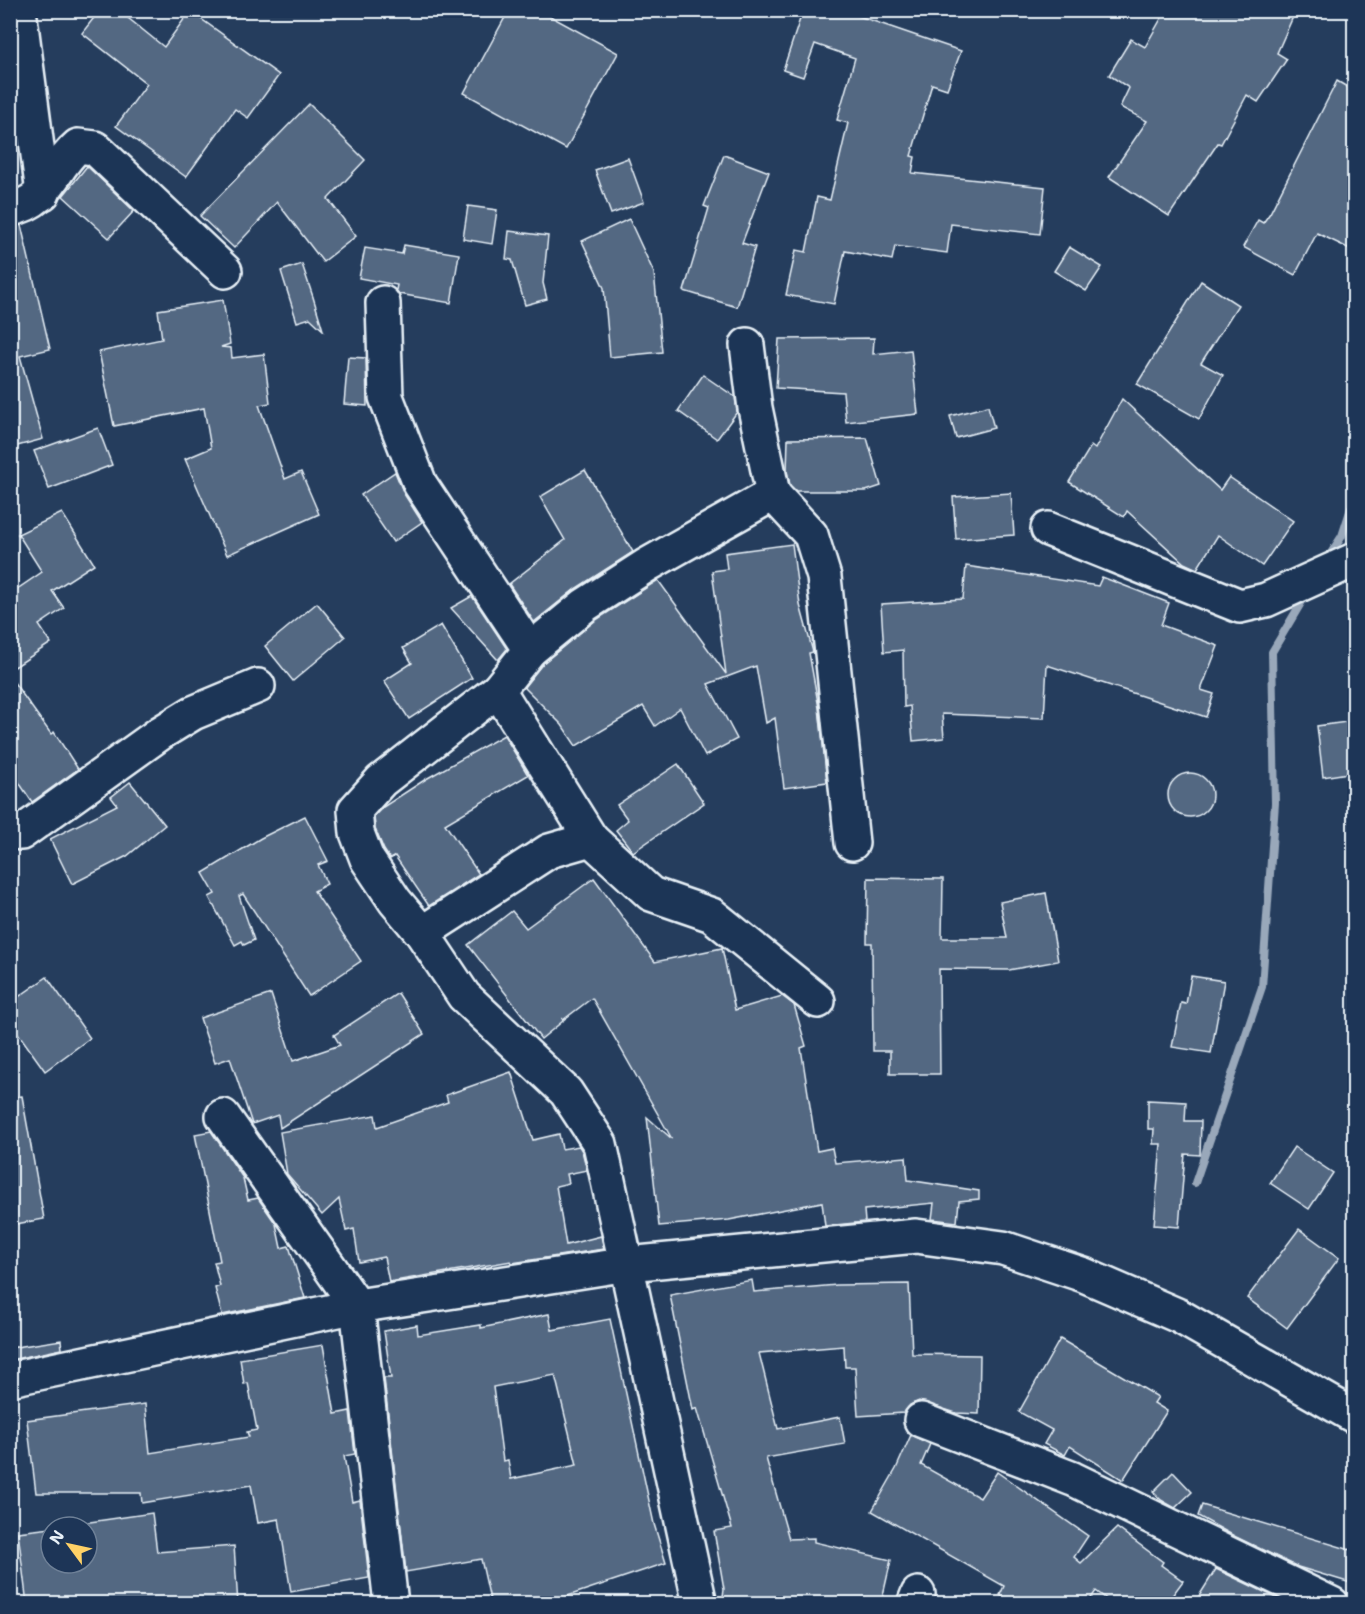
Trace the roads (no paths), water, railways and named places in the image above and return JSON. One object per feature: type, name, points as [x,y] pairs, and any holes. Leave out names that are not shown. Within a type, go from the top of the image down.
[{"type":"street","points":[[19,10],[43,193]]},
{"type":"street","points":[[10,209],[28,206],[43,193],[63,159],[78,146],[95,148],[225,271]]},
{"type":"street","points":[[383,303],[386,398],[420,484],[530,650]]},
{"type":"street","points":[[747,345],[755,408],[773,494],[811,535],[824,577],[852,843]]},
{"type":"street","points":[[700,1604],[628,1264],[600,1144],[566,1092],[464,996],[422,933],[394,901],[367,859],[357,833],[355,810],[381,781],[498,690],[530,650],[585,605],[647,565],[773,494]]},
{"type":"street","points":[[1048,530],[1240,606],[1266,600],[1354,560]]},
{"type":"street","points":[[10,831],[21,833],[162,732],[193,713],[258,686]]},
{"type":"street","points":[[498,690],[591,839],[651,894],[712,915],[818,1001]]},
{"type":"street","points":[[422,933],[549,851],[591,839]]},
{"type":"street","points":[[223,1116],[357,1306],[391,1604]]},
{"type":"street","points":[[10,1379],[357,1306],[628,1264],[916,1236],[1003,1248],[1084,1275],[1179,1317],[1354,1416]]},
{"type":"street","points":[[921,1420],[1073,1479],[1332,1604]]},
{"type":"waterway","points":[[1326,561],[1342,536],[1354,499]]},
{"type":"waterway","points":[[1195,1183],[1262,987],[1275,803],[1272,652],[1307,593]]}]
